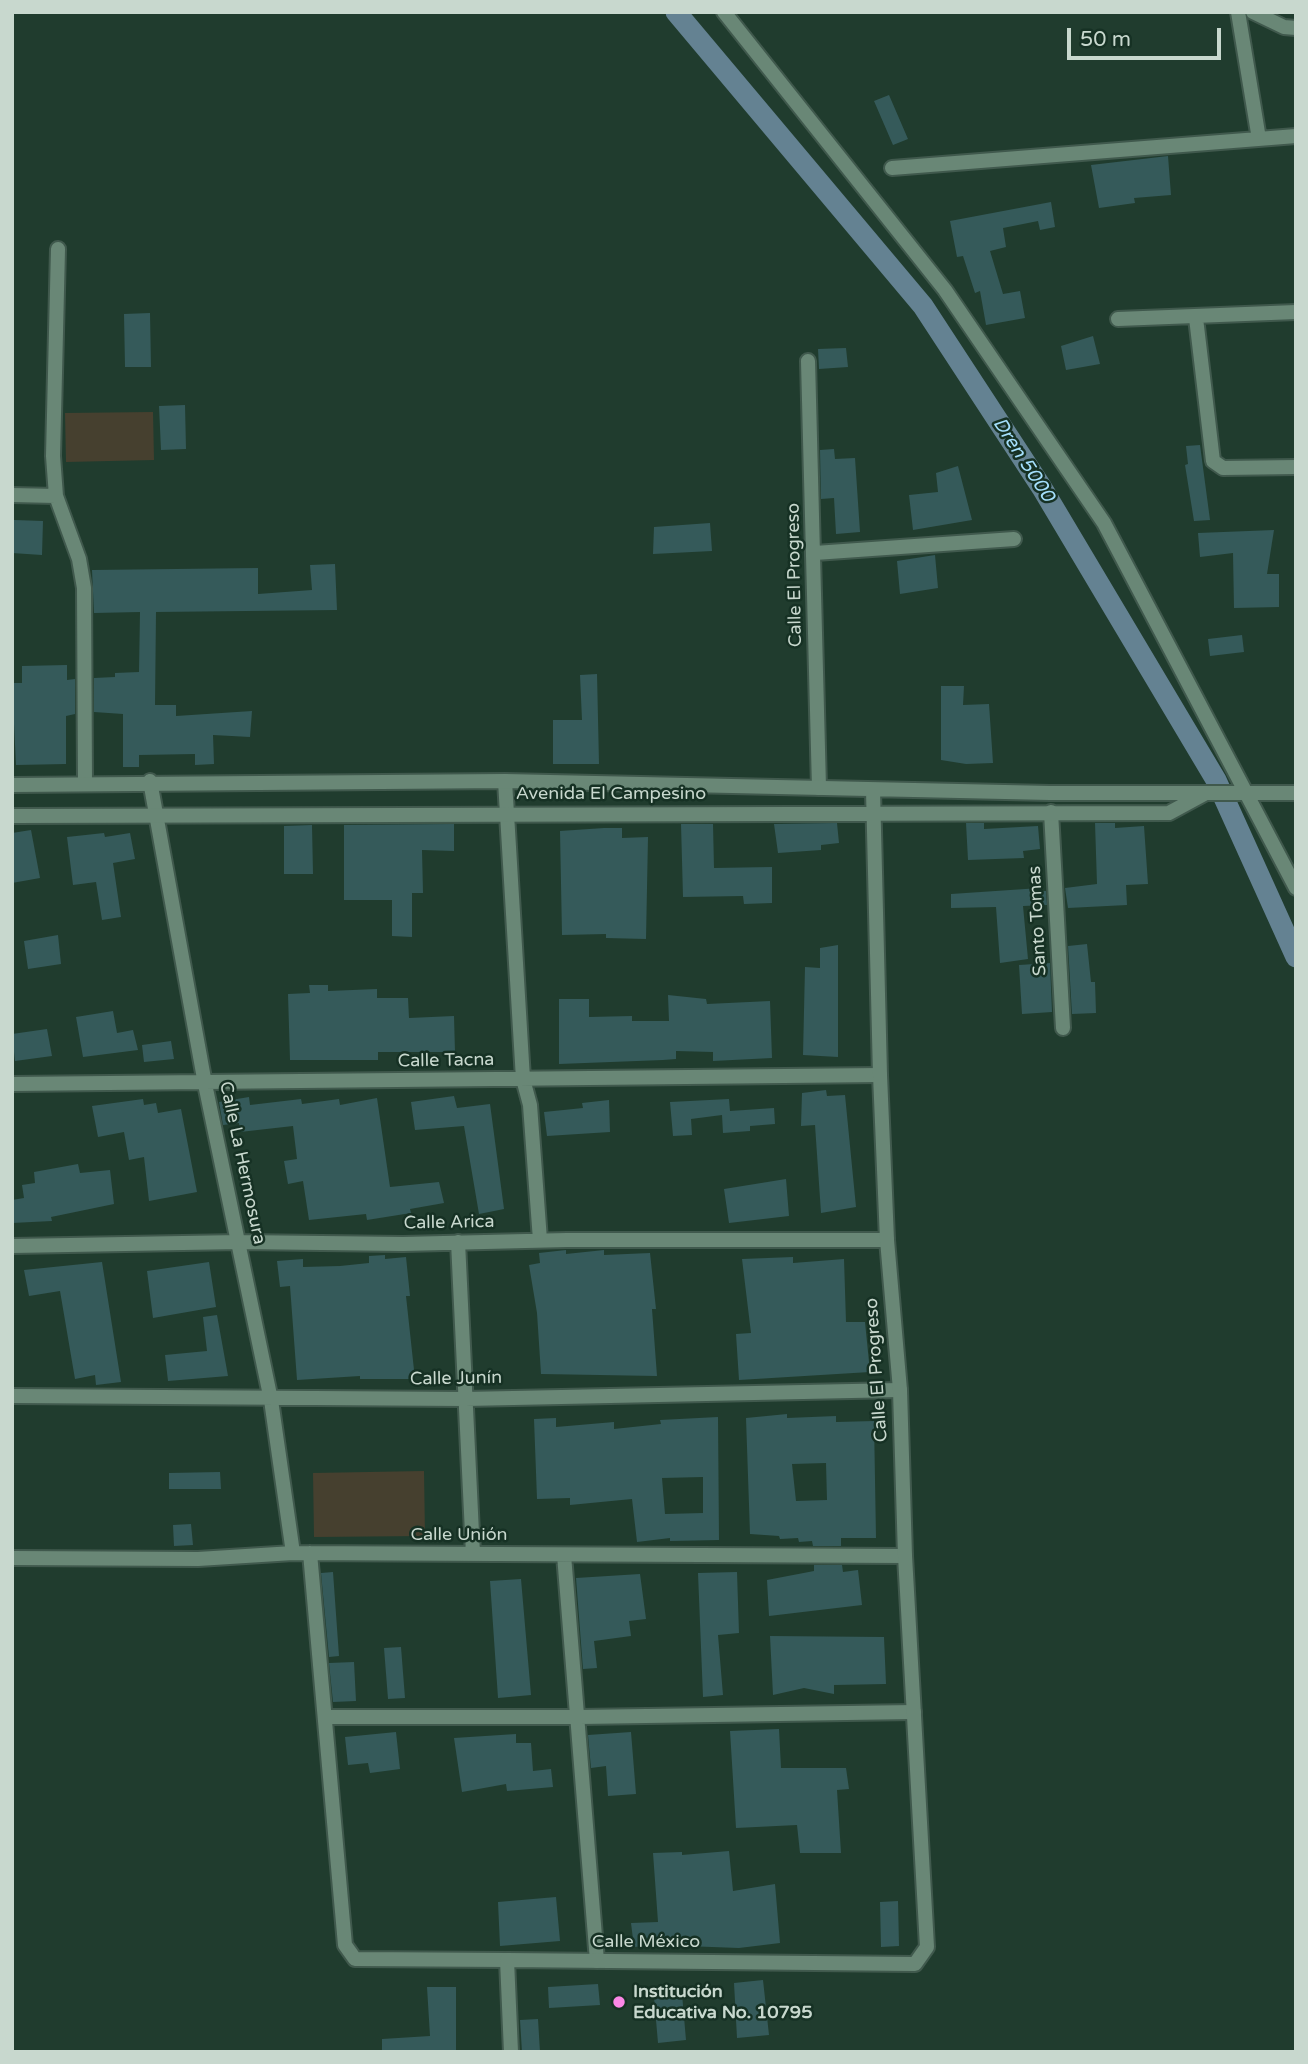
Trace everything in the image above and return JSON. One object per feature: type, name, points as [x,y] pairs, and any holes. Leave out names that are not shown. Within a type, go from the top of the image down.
[{"type":"street","points":[[724,12],[945,290],[1104,523],[1241,793],[1296,888]]},
{"type":"street","points":[[1238,12],[1259,139]]},
{"type":"street","points":[[1253,12],[1284,27],[1296,28]]},
{"type":"street","points":[[892,168],[1296,136]]},
{"type":"street","points":[[58,249],[53,456],[55,496],[79,559],[84,588],[85,783]]},
{"type":"street","points":[[1118,319],[1296,312]]},
{"type":"street","points":[[1196,318],[1213,461],[1223,468],[1296,467]]},
{"type":"street","name":"Calle El Progreso","points":[[808,361],[819,788]]},
{"type":"street","points":[[12,495],[55,496]]},
{"type":"street","points":[[815,553],[1014,539]]},
{"type":"street","name":"Avenida El Campesino","points":[[12,785],[150,781],[505,781],[873,790],[1296,793]]},
{"type":"street","name":"Calle La Hermosura","points":[[150,781],[205,1084],[271,1400],[293,1552]]},
{"type":"street","points":[[505,781],[523,1079],[530,1105],[540,1240]]},
{"type":"street","name":"Calle El Progreso","points":[[873,790],[887,1240],[900,1390],[905,1556],[927,1947]]},
{"type":"street","name":"Avenida El Campesino","points":[[12,816],[874,811],[1169,813],[1206,793]]},
{"type":"street","name":"Santo Tomas","points":[[1051,812],[1063,1028]]},
{"type":"street","name":"Calle Tacna","points":[[12,1084],[205,1084],[880,1074]]},
{"type":"street","name":"Calle Arica","points":[[12,1246],[240,1242],[887,1240]]},
{"type":"street","points":[[458,1242],[473,1554]]},
{"type":"street","name":"Calle Junín","points":[[12,1396],[271,1400],[465,1399],[900,1390]]},
{"type":"street","name":"Calle Unión","points":[[12,1558],[198,1559],[293,1552],[905,1556]]},
{"type":"street","points":[[310,1553],[326,1717],[580,1717],[914,1712]]},
{"type":"street","points":[[564,1555],[580,1717],[597,1961]]},
{"type":"street","name":"Calle México","points":[[326,1717],[345,1945],[355,1959],[915,1964],[927,1947]]},
{"type":"street","points":[[507,1960],[511,2052]]},
{"type":"shaded area","points":[[153,412],[154,460],[66,462],[65,413]]},
{"type":"shaded area","points":[[424,1471],[425,1536],[314,1537],[313,1473]]},
{"type":"building","points":[[889,95],[908,139],[893,145],[874,101]]},
{"type":"building","points":[[1168,156],[1171,195],[1134,198],[1135,203],[1099,208],[1091,165]]},
{"type":"building","points":[[1051,202],[1055,227],[1040,230],[1038,221],[1003,228],[1006,247],[990,251],[1003,294],[1020,291],[1025,318],[986,325],[980,291],[975,293],[963,256],[957,257],[950,221]]},
{"type":"building","points":[[150,313],[151,367],[125,367],[124,314]]},
{"type":"building","points":[[1093,336],[1100,364],[1066,370],[1061,346]]},
{"type":"building","points":[[846,348],[848,367],[819,369],[818,349]]},
{"type":"building","points":[[185,405],[186,449],[161,450],[159,406]]},
{"type":"building","points":[[1200,445],[1210,520],[1194,521],[1185,465],[1188,464],[1186,446]]},
{"type":"building","points":[[834,449],[835,459],[855,458],[860,532],[836,534],[834,498],[821,499],[820,450]]},
{"type":"building","points":[[958,466],[972,520],[913,530],[909,495],[938,492],[936,473]]},
{"type":"building","points":[[14,520],[43,521],[42,555],[12,553]]},
{"type":"building","points":[[710,523],[712,551],[653,554],[654,527]]},
{"type":"building","points":[[1274,530],[1267,574],[1279,574],[1279,607],[1234,608],[1233,553],[1200,557],[1198,533]]},
{"type":"building","points":[[935,555],[938,588],[900,594],[897,561]]},
{"type":"building","points":[[335,564],[337,610],[156,612],[155,705],[176,705],[176,716],[252,711],[250,737],[213,735],[214,764],[195,765],[195,754],[139,755],[139,767],[123,767],[123,714],[94,712],[94,678],[115,677],[115,673],[139,672],[140,612],[94,613],[92,570],[258,568],[258,594],[312,590],[310,565]]},
{"type":"building","points":[[1242,635],[1244,652],[1210,656],[1208,639]]},
{"type":"building","points":[[67,665],[67,680],[75,679],[75,714],[66,716],[66,764],[16,765],[12,683],[22,683],[22,666]]},
{"type":"building","points":[[597,674],[599,764],[553,764],[553,720],[582,720],[580,675]]},
{"type":"building","points":[[941,686],[964,686],[963,705],[989,704],[993,763],[966,764],[941,760]]},
{"type":"building","points":[[837,823],[839,843],[821,845],[821,850],[778,853],[774,824]]},
{"type":"building","points":[[966,823],[984,823],[984,829],[1038,826],[1040,849],[1023,851],[1024,858],[968,860]]},
{"type":"building","points":[[1095,823],[1115,823],[1115,828],[1144,826],[1148,884],[1126,885],[1127,905],[1068,908],[1065,888],[1097,884]]},
{"type":"building","points":[[454,824],[454,851],[422,850],[423,893],[412,893],[412,937],[392,936],[392,900],[344,900],[344,825]]},
{"type":"building","points":[[681,824],[713,824],[714,868],[772,867],[772,903],[744,904],[743,896],[683,897]]},
{"type":"building","points":[[312,825],[313,874],[284,874],[284,826]]},
{"type":"building","points":[[622,828],[622,838],[648,837],[646,939],[606,938],[606,934],[562,935],[560,831]]},
{"type":"building","points":[[31,830],[40,878],[12,883],[12,833]]},
{"type":"building","points":[[104,833],[105,837],[130,833],[135,859],[113,863],[121,917],[102,920],[96,882],[73,885],[67,837]]},
{"type":"building","points":[[1040,888],[1040,891],[1046,891],[1047,905],[1023,906],[1028,959],[1000,963],[996,907],[951,908],[951,894]]},
{"type":"building","points":[[58,935],[61,964],[28,969],[24,941]]},
{"type":"building","points":[[1087,944],[1091,982],[1095,982],[1096,1013],[1072,1014],[1068,946]]},
{"type":"building","points":[[838,945],[838,1057],[803,1055],[805,967],[820,968],[820,948]]},
{"type":"building","points":[[1050,963],[1052,1012],[1022,1014],[1019,965]]},
{"type":"building","points":[[309,985],[328,985],[328,991],[377,989],[377,998],[408,998],[409,1018],[454,1016],[455,1052],[378,1052],[378,1060],[290,1060],[288,994],[310,993]]},
{"type":"building","points":[[668,995],[706,999],[707,1004],[770,1001],[772,1058],[713,1061],[713,1052],[676,1051],[676,1059],[559,1064],[559,999],[589,999],[589,1017],[632,1016],[632,1021],[669,1021]]},
{"type":"building","points":[[113,1011],[117,1033],[133,1030],[138,1050],[83,1057],[76,1017]]},
{"type":"building","points":[[47,1029],[52,1056],[15,1061],[12,1034]]},
{"type":"building","points":[[171,1041],[174,1059],[144,1062],[142,1045]]},
{"type":"building","points":[[826,1090],[827,1096],[845,1095],[856,1207],[821,1213],[815,1125],[801,1126],[802,1093]]},
{"type":"building","points":[[454,1096],[457,1108],[490,1104],[504,1209],[479,1214],[464,1126],[415,1130],[411,1102]]},
{"type":"building","points":[[249,1097],[250,1105],[301,1099],[302,1104],[339,1099],[340,1105],[377,1098],[390,1187],[439,1182],[444,1203],[410,1209],[411,1213],[367,1220],[366,1214],[309,1220],[303,1181],[288,1184],[284,1161],[297,1159],[293,1126],[240,1132],[239,1123],[223,1125],[219,1102]]},
{"type":"building","points":[[143,1099],[144,1105],[156,1103],[158,1113],[181,1109],[197,1192],[149,1201],[144,1157],[129,1160],[124,1132],[98,1137],[92,1106]]},
{"type":"building","points":[[729,1099],[730,1111],[774,1108],[775,1124],[750,1126],[750,1131],[723,1133],[722,1115],[691,1119],[692,1135],[673,1136],[670,1102]]},
{"type":"building","points":[[609,1100],[610,1132],[547,1136],[544,1112],[583,1108],[582,1103]]},
{"type":"building","points":[[78,1164],[80,1173],[110,1170],[114,1204],[51,1217],[52,1221],[12,1223],[12,1200],[24,1198],[22,1185],[35,1183],[34,1172]]},
{"type":"building","points":[[786,1179],[789,1216],[729,1223],[724,1189]]},
{"type":"building","points":[[566,1250],[566,1254],[604,1250],[604,1255],[650,1253],[656,1309],[652,1309],[657,1376],[541,1374],[537,1313],[529,1265],[540,1263],[539,1253]]},
{"type":"building","points":[[385,1255],[385,1259],[406,1257],[410,1296],[406,1296],[415,1379],[360,1379],[360,1376],[297,1380],[290,1286],[280,1287],[277,1261],[303,1259],[303,1267],[340,1266],[369,1263],[369,1256]]},
{"type":"building","points":[[793,1257],[793,1263],[844,1259],[846,1322],[865,1322],[870,1372],[739,1380],[736,1334],[751,1333],[742,1259]]},
{"type":"building","points":[[102,1262],[121,1382],[96,1385],[95,1375],[75,1379],[60,1291],[29,1296],[24,1270]]},
{"type":"building","points":[[209,1262],[216,1307],[153,1318],[147,1271]]},
{"type":"building","points":[[217,1315],[228,1376],[168,1381],[165,1355],[207,1351],[203,1317]]},
{"type":"building","points":[[787,1414],[787,1418],[836,1416],[836,1422],[874,1421],[876,1538],[841,1538],[841,1546],[813,1546],[812,1541],[799,1542],[798,1538],[780,1539],[779,1536],[750,1534],[746,1418]],"holes":[[[826,1463],[827,1500],[796,1501],[792,1464]]]},
{"type":"building","points":[[718,1417],[719,1540],[670,1541],[670,1538],[637,1542],[632,1499],[570,1505],[570,1498],[537,1499],[534,1419],[556,1418],[556,1427],[614,1422],[614,1429],[661,1424],[660,1420]],"holes":[[[703,1477],[703,1513],[665,1514],[662,1478]]]},
{"type":"building","points":[[220,1472],[221,1489],[169,1489],[169,1473]]},
{"type":"building","points":[[191,1524],[193,1545],[174,1546],[173,1525]]},
{"type":"building","points":[[814,1565],[842,1565],[843,1572],[858,1570],[862,1605],[769,1616],[767,1580],[814,1571]]},
{"type":"building","points":[[333,1572],[339,1656],[329,1657],[321,1573]]},
{"type":"building","points":[[737,1572],[739,1633],[718,1635],[723,1695],[703,1697],[698,1573]]},
{"type":"building","points":[[640,1574],[646,1619],[629,1621],[631,1636],[594,1641],[597,1668],[583,1669],[576,1578]]},
{"type":"building","points":[[521,1579],[531,1695],[498,1698],[490,1581]]},
{"type":"building","points":[[770,1636],[884,1637],[886,1684],[834,1685],[834,1694],[804,1688],[773,1695]]},
{"type":"building","points":[[401,1647],[405,1698],[388,1699],[384,1648]]},
{"type":"building","points":[[354,1662],[356,1701],[333,1702],[329,1663]]},
{"type":"building","points":[[779,1729],[781,1768],[846,1768],[849,1789],[837,1790],[841,1853],[800,1853],[797,1825],[736,1828],[730,1731]]},
{"type":"building","points":[[396,1732],[400,1769],[370,1773],[368,1763],[348,1765],[345,1737]]},
{"type":"building","points":[[631,1732],[636,1794],[608,1796],[606,1766],[591,1768],[588,1735]]},
{"type":"building","points":[[516,1734],[516,1743],[531,1743],[533,1771],[551,1769],[553,1787],[507,1791],[506,1784],[462,1792],[454,1738]]},
{"type":"building","points":[[729,1851],[733,1891],[775,1884],[780,1943],[739,1948],[685,1946],[684,1943],[634,1947],[631,1923],[658,1922],[653,1853],[682,1852],[682,1855]]},
{"type":"building","points":[[556,1897],[560,1941],[500,1946],[498,1902]]},
{"type":"building","points":[[898,1901],[899,1946],[881,1947],[880,1902]]},
{"type":"building","points":[[763,1980],[769,2035],[737,2038],[734,1983]]},
{"type":"building","points":[[598,1984],[600,2005],[549,2008],[548,1987]]},
{"type":"building","points":[[427,1987],[456,1987],[456,2052],[382,2052],[382,2039],[430,2036]]},
{"type":"building","points":[[682,1994],[686,2040],[658,2043],[654,1997]]},
{"type":"building","points":[[538,2019],[540,2052],[522,2052],[520,2020]]},
{"type":"waterway","name":"Dren 5000","points":[[676,12],[923,306],[1042,488],[1216,780],[1296,957]]},
{"type":"place","name":"Institución Educativa No. 10795","points":[[619,2002]]}]
